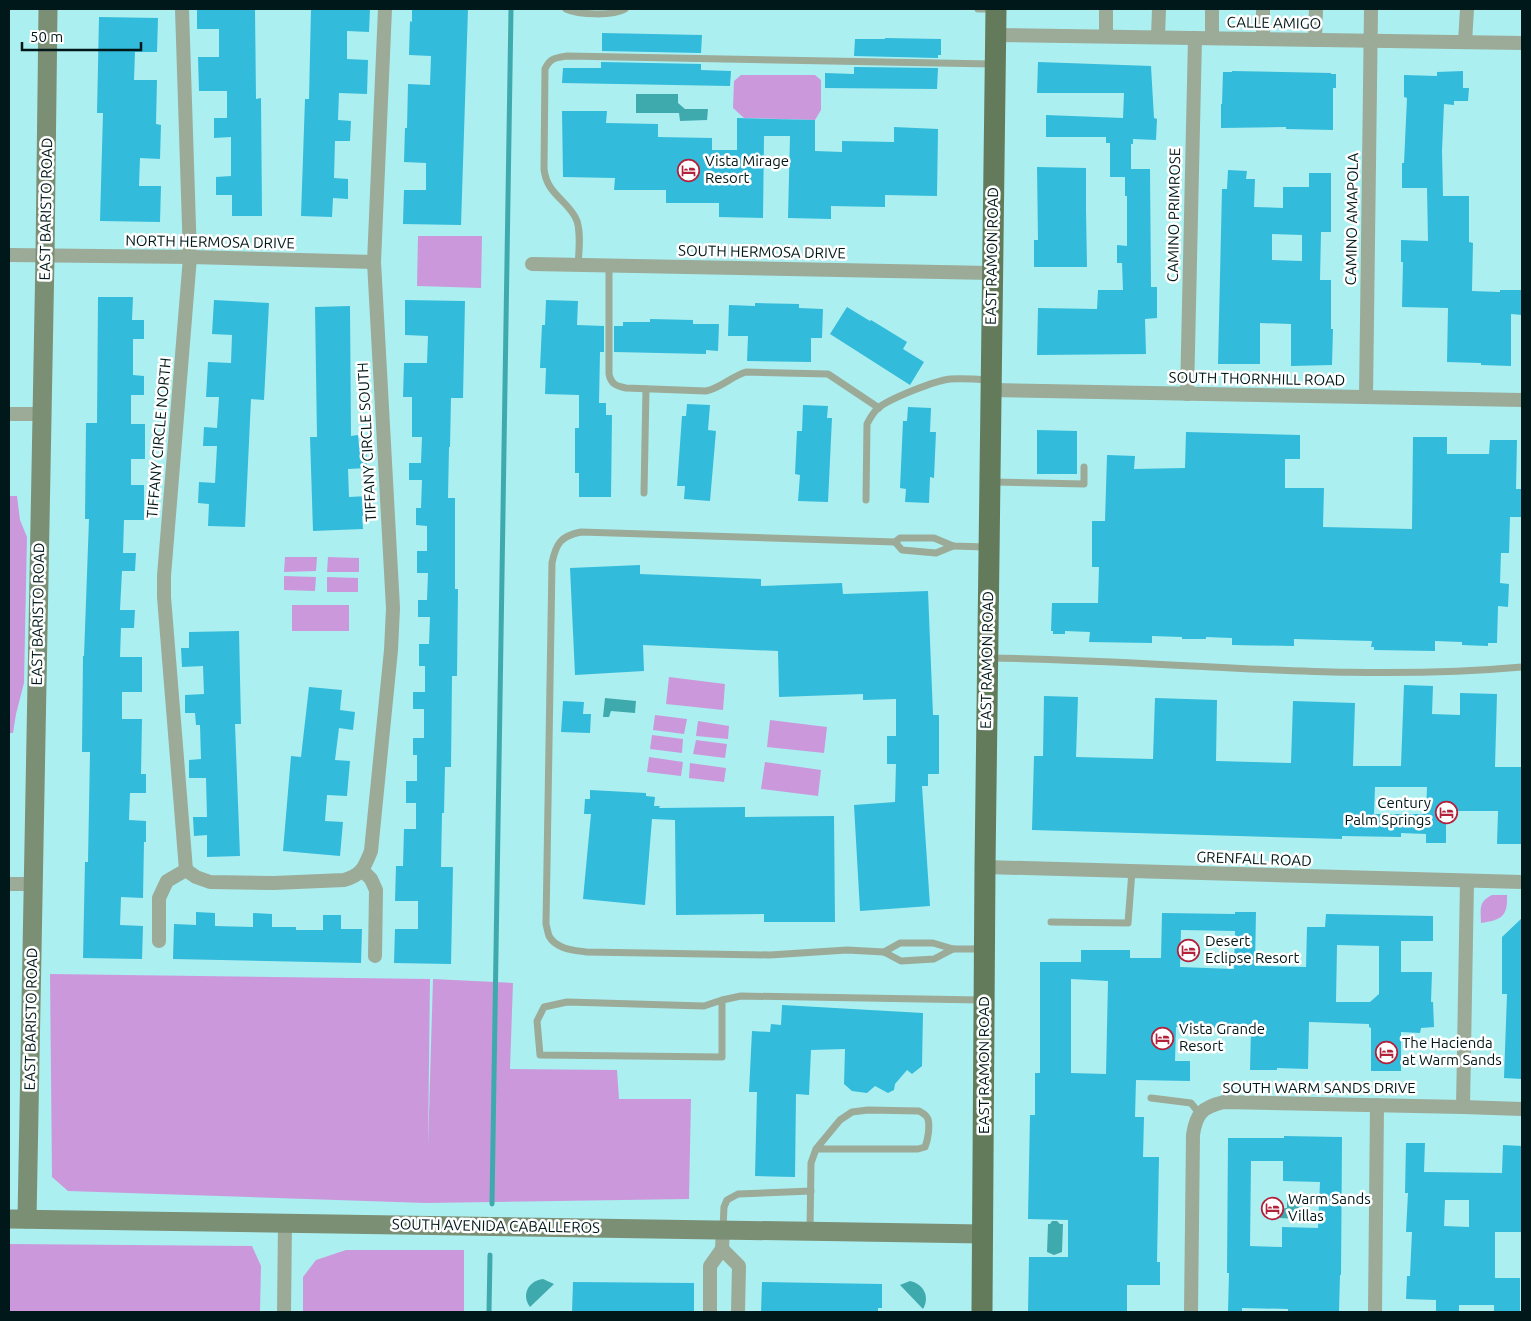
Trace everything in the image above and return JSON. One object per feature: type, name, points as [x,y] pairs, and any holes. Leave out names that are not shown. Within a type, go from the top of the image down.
[{"type":"main road","name":"EAST RAMON ROAD","points":[[982,1312],[987,658],[995,35],[990,9]]},
{"type":"street","name":"EAST BARISTO ROAD","points":[[18,1219],[33,884],[48,9]]},
{"type":"street","name":"TIFFANY CIRCLE NORTH","points":[[182,9],[190,257],[164,576],[164,597],[186,870]]},
{"type":"street","name":"TIFFANY CIRCLE SOUTH","points":[[362,870],[371,851],[391,650],[393,608],[374,262],[385,9]]},
{"type":"street","points":[[1106,9],[1106,36]]},
{"type":"street","points":[[1158,9],[1158,37]]},
{"type":"street","points":[[1212,9],[1212,38]]},
{"type":"street","points":[[1263,9],[1263,39]]},
{"type":"street","points":[[1315,40],[1316,9]]},
{"type":"street","name":"CAMINO AMAPOLA","points":[[1366,397],[1371,9]]},
{"type":"street","points":[[1465,42],[1467,9]]},
{"type":"street","name":"CALLE AMIGO","points":[[995,35],[1522,43]]},
{"type":"street","name":"CAMINO PRIMROSE","points":[[1187,394],[1194,38]]},
{"type":"street","points":[[9,256],[45,256]]},
{"type":"street","name":"NORTH HERMOSA DRIVE","points":[[45,256],[190,257],[374,262]]},
{"type":"street","name":"SOUTH HERMOSA DRIVE","points":[[532,264],[992,273]]},
{"type":"street","name":"SOUTH THORNHILL ROAD","points":[[991,385],[1187,394],[1522,400]]},
{"type":"street","points":[[9,414],[42,414]]},
{"type":"street","name":"GRENFALL ROAD","points":[[985,867],[1522,882]]},
{"type":"street","points":[[159,941],[159,898],[167,882],[186,870],[196,877],[210,882],[274,883],[344,880],[354,877],[362,870],[371,879],[376,890],[375,956]]},
{"type":"street","points":[[1463,1106],[1467,881]]},
{"type":"street","points":[[9,884],[33,884]]},
{"type":"street","name":"SOUTH WARM SANDS DRIVE","points":[[1199,1113],[1212,1105],[1224,1102],[1463,1106],[1522,1109]]},
{"type":"street","points":[[1375,1312],[1377,1105]]},
{"type":"street","points":[[1191,1312],[1193,1135],[1199,1113]]},
{"type":"street","name":"SOUTH AVENIDA CABALLEROS","points":[[18,1219],[983,1234]]},
{"type":"street","points":[[284,1312],[285,1223]]},
{"type":"street","points":[[710,1312],[710,1266],[722,1249],[723,1229]]},
{"type":"street","points":[[722,1249],[739,1266],[738,1312]]},
{"type":"lane","points":[[566,9],[572,12],[606,14],[620,12],[625,9]]},
{"type":"lane","points":[[578,265],[579,231],[577,220],[550,189],[544,169],[545,70],[549,61],[567,56],[994,64]]},
{"type":"lane","points":[[609,265],[610,381],[615,385],[626,388],[706,391],[716,389],[739,374],[746,372],[828,374],[879,408]]},
{"type":"lane","points":[[866,500],[867,424],[871,416],[879,408],[906,394],[936,382],[950,379],[991,385]]},
{"type":"lane","points":[[644,493],[646,389]]},
{"type":"lane","points":[[990,482],[1084,484],[1084,467]]},
{"type":"lane","points":[[953,949],[934,960],[901,961],[884,952],[847,950],[770,955],[586,952],[570,950],[559,946],[550,937],[546,924],[552,563],[554,550],[560,541],[569,535],[581,532],[895,542],[900,538],[934,538],[954,546],[989,547]]},
{"type":"lane","points":[[895,542],[902,550],[936,553],[954,546]]},
{"type":"lane","points":[[987,658],[1025,658],[1379,674],[1493,670],[1522,667]]},
{"type":"lane","points":[[1051,922],[1128,923],[1132,871]]},
{"type":"lane","points":[[884,952],[900,943],[932,943],[953,949],[985,949]]},
{"type":"lane","points":[[722,1000],[722,1057],[540,1055],[537,1021],[544,1007],[567,1002],[704,1006],[722,1000],[741,996],[984,1000]]},
{"type":"lane","points":[[1151,1098],[1192,1103],[1199,1113]]},
{"type":"lane","points":[[810,1230],[811,1163],[816,1149],[840,1120],[852,1112],[868,1110],[918,1111],[928,1119],[925,1147],[918,1149],[816,1149]]},
{"type":"lane","points":[[723,1229],[724,1207],[727,1200],[738,1194],[811,1192]]},
{"type":"shaded area","points":[[741,75],[815,75],[821,80],[821,110],[815,120],[744,118],[733,108],[734,81]]},
{"type":"shaded area","points":[[418,236],[482,236],[481,288],[417,286]]},
{"type":"shaded area","points":[[9,496],[17,496],[20,520],[27,537],[24,683],[13,733],[9,733]]},
{"type":"shaded area","points":[[285,557],[317,557],[316,571],[284,572]]},
{"type":"shaded area","points":[[328,557],[359,558],[359,572],[327,572]]},
{"type":"shaded area","points":[[284,576],[316,577],[315,591],[284,590]]},
{"type":"shaded area","points":[[327,577],[358,578],[358,592],[327,592]]},
{"type":"shaded area","points":[[292,605],[349,605],[349,631],[292,631]]},
{"type":"shaded area","points":[[669,677],[725,684],[723,710],[666,704]]},
{"type":"shaded area","points":[[655,715],[687,719],[684,734],[653,730]]},
{"type":"shaded area","points":[[770,720],[827,727],[824,753],[767,747]]},
{"type":"shaded area","points":[[698,721],[729,726],[728,739],[696,736]]},
{"type":"shaded area","points":[[652,735],[683,739],[682,753],[650,749]]},
{"type":"shaded area","points":[[696,740],[727,744],[725,758],[693,754]]},
{"type":"shaded area","points":[[649,757],[683,762],[681,776],[647,772]]},
{"type":"shaded area","points":[[765,762],[821,770],[818,796],[761,789]]},
{"type":"shaded area","points":[[690,763],[726,768],[724,782],[689,778]]},
{"type":"shaded area","points":[[1492,895],[1507,895],[1506,908],[1498,919],[1481,923],[1482,903]]},
{"type":"shaded area","points":[[50,974],[430,979],[428,1146],[433,979],[513,983],[510,1069],[617,1070],[619,1099],[691,1099],[689,1199],[426,1203],[68,1191],[52,1177]]},
{"type":"shaded area","points":[[9,1244],[252,1246],[261,1266],[260,1312],[9,1312]]},
{"type":"shaded area","points":[[346,1250],[464,1250],[464,1312],[303,1312],[303,1277],[316,1260]]},
{"type":"water","points":[[636,94],[678,94],[678,103],[685,109],[708,109],[707,120],[680,121],[679,113],[636,113]]},
{"type":"water","points":[[605,698],[636,701],[635,713],[611,711],[609,717],[603,717]]},
{"type":"water","points":[[1287,1194],[1300,1194],[1299,1219],[1280,1218],[1280,1209],[1287,1208]]},
{"type":"water","points":[[1052,1221],[1063,1224],[1062,1252],[1054,1255],[1047,1252],[1048,1224]]},
{"type":"water","points":[[543,1279],[554,1284],[530,1307],[527,1302],[526,1293],[533,1283]]},
{"type":"water","points":[[910,1281],[919,1285],[926,1296],[923,1309],[900,1285]]},
{"type":"building","points":[[197,9],[255,9],[256,99],[261,98],[262,216],[232,216],[232,195],[216,195],[216,177],[231,176],[231,137],[214,138],[214,118],[227,118],[227,91],[199,91],[198,57],[219,57],[219,29],[197,29]]},
{"type":"building","points":[[311,9],[370,9],[369,32],[347,31],[347,59],[368,60],[367,94],[339,93],[338,120],[351,121],[350,141],[335,141],[334,178],[348,179],[348,199],[333,198],[332,217],[301,216],[305,99],[309,99]]},
{"type":"building","points":[[412,9],[468,9],[461,225],[403,224],[404,190],[426,190],[426,163],[404,162],[408,84],[430,85],[431,56],[409,55]]},
{"type":"building","points":[[99,17],[158,18],[157,52],[135,52],[134,80],[157,80],[156,124],[161,125],[160,159],[140,158],[139,186],[161,186],[160,222],[100,221],[103,113],[97,113]]},
{"type":"building","points":[[602,33],[702,35],[701,53],[602,51]]},
{"type":"building","points":[[855,39],[941,39],[941,55],[938,55],[938,58],[854,56]]},
{"type":"building","points":[[601,62],[701,64],[701,70],[731,71],[730,86],[562,83],[563,68],[601,68]]},
{"type":"building","points":[[1038,62],[1151,66],[1154,118],[1157,119],[1156,140],[1133,139],[1133,144],[1131,144],[1131,169],[1150,169],[1151,287],[1157,287],[1157,318],[1145,319],[1146,354],[1037,355],[1038,308],[1097,309],[1098,290],[1123,290],[1122,263],[1117,263],[1117,245],[1127,246],[1125,177],[1110,177],[1110,143],[1106,143],[1106,137],[1046,137],[1046,115],[1123,118],[1124,93],[1037,93]]},
{"type":"building","points":[[854,67],[938,68],[937,89],[825,88],[825,73],[854,74]]},
{"type":"building","points":[[1463,71],[1463,88],[1469,88],[1468,101],[1454,101],[1454,105],[1444,104],[1443,196],[1469,196],[1469,242],[1473,243],[1472,291],[1500,292],[1500,290],[1522,290],[1522,315],[1511,314],[1511,366],[1447,362],[1448,308],[1402,307],[1403,262],[1401,262],[1401,240],[1428,241],[1427,188],[1402,188],[1407,98],[1404,97],[1404,75],[1437,76],[1437,72]]},
{"type":"building","points":[[1223,72],[1336,74],[1336,88],[1333,88],[1333,130],[1286,129],[1286,127],[1221,128]]},
{"type":"building","points":[[562,111],[607,111],[606,123],[658,124],[658,137],[712,138],[712,150],[737,150],[737,118],[815,120],[815,151],[842,152],[842,141],[894,142],[894,127],[938,129],[937,196],[885,195],[885,207],[831,206],[831,219],[788,218],[790,136],[764,136],[763,218],[719,217],[719,203],[666,203],[666,190],[614,190],[615,178],[563,177]]},
{"type":"building","points":[[1037,167],[1086,168],[1087,267],[1034,267],[1034,240],[1038,240]]},
{"type":"building","points":[[1228,170],[1247,171],[1246,179],[1255,179],[1254,207],[1283,208],[1283,187],[1309,187],[1309,173],[1331,173],[1331,232],[1321,232],[1320,280],[1331,280],[1332,365],[1291,366],[1291,324],[1260,323],[1260,364],[1218,364],[1222,189],[1227,189]],"holes":[[[1272,234],[1302,235],[1302,261],[1272,260]]]},
{"type":"building","points":[[98,297],[133,297],[132,320],[144,320],[144,339],[133,339],[133,375],[144,376],[144,395],[131,395],[131,424],[145,424],[145,459],[131,459],[131,485],[144,485],[144,520],[124,520],[123,553],[136,553],[135,571],[122,571],[120,610],[135,610],[134,628],[121,628],[120,657],[142,657],[142,692],[122,692],[122,719],[142,719],[141,774],[146,774],[146,793],[130,793],[129,820],[146,821],[146,842],[144,842],[143,898],[121,897],[120,925],[143,926],[142,959],[83,958],[85,862],[88,862],[90,752],[82,752],[83,656],[89,519],[85,519],[86,423],[97,423]]},
{"type":"building","points":[[214,300],[269,303],[264,400],[251,399],[245,527],[208,526],[209,504],[198,503],[199,482],[215,483],[217,446],[203,446],[204,427],[217,428],[219,397],[206,397],[208,362],[231,363],[232,335],[212,334]]},
{"type":"building","points":[[405,300],[465,301],[463,398],[451,398],[449,447],[448,498],[455,498],[455,589],[458,589],[457,676],[452,676],[451,767],[445,767],[441,867],[453,867],[451,964],[394,963],[395,929],[418,929],[418,901],[395,901],[396,866],[403,866],[404,829],[416,829],[416,803],[406,803],[406,781],[417,781],[417,755],[413,755],[413,738],[424,738],[424,709],[413,709],[413,692],[425,692],[425,666],[419,666],[419,644],[429,644],[430,617],[418,617],[418,600],[427,600],[428,573],[417,573],[417,551],[427,551],[427,526],[416,525],[416,508],[421,508],[422,480],[409,480],[409,463],[421,463],[422,437],[412,437],[412,397],[403,397],[404,363],[427,363],[428,336],[405,335]]},
{"type":"building","points":[[546,300],[578,301],[577,325],[604,326],[604,352],[600,352],[599,403],[606,403],[606,415],[612,415],[611,497],[579,497],[579,473],[575,473],[575,428],[579,428],[579,395],[545,394],[546,368],[540,368],[542,325],[545,325]]},
{"type":"building","points":[[755,303],[799,304],[799,308],[823,309],[822,338],[811,338],[811,362],[747,361],[748,336],[728,336],[729,305],[755,306]]},
{"type":"building","points":[[350,306],[351,436],[358,435],[359,446],[366,446],[367,468],[348,469],[349,497],[368,496],[369,516],[362,516],[363,529],[313,531],[310,437],[317,437],[315,307]]},
{"type":"building","points":[[847,307],[907,342],[903,349],[924,362],[910,385],[830,334]]},
{"type":"building","points":[[650,319],[693,320],[693,324],[719,324],[718,351],[706,350],[706,354],[614,352],[614,326],[623,326],[623,322],[650,322]]},
{"type":"building","points":[[687,404],[710,405],[708,430],[716,431],[710,501],[684,499],[685,486],[677,486],[682,416],[686,416]]},
{"type":"building","points":[[803,405],[828,406],[827,418],[832,418],[828,502],[798,501],[800,475],[795,474],[797,431],[802,431]]},
{"type":"building","points":[[908,407],[931,408],[930,432],[936,432],[934,478],[930,477],[929,503],[905,502],[906,489],[900,488],[903,421],[907,421]]},
{"type":"building","points":[[1037,430],[1077,431],[1077,474],[1037,474]]},
{"type":"building","points":[[1186,432],[1300,435],[1300,459],[1285,459],[1285,488],[1324,488],[1323,527],[1412,529],[1413,437],[1447,437],[1447,454],[1489,454],[1490,440],[1517,440],[1516,489],[1522,489],[1522,517],[1510,517],[1509,553],[1501,553],[1500,583],[1509,584],[1508,607],[1498,606],[1497,643],[1488,643],[1488,646],[1462,645],[1462,642],[1435,641],[1435,651],[1374,650],[1374,647],[1371,647],[1372,641],[1294,639],[1294,646],[1232,645],[1232,638],[1206,637],[1206,639],[1182,639],[1182,637],[1152,636],[1152,643],[1089,642],[1090,632],[1065,631],[1065,634],[1053,634],[1053,631],[1051,631],[1052,603],[1098,603],[1099,567],[1092,567],[1092,521],[1105,521],[1107,455],[1135,456],[1134,469],[1185,468]]},
{"type":"building","points":[[640,565],[640,574],[761,579],[761,586],[842,583],[843,594],[928,591],[933,715],[939,715],[939,774],[928,774],[928,786],[922,786],[930,906],[860,911],[854,805],[895,802],[896,764],[887,764],[887,736],[896,736],[896,699],[863,700],[863,694],[779,697],[778,651],[643,645],[644,671],[575,675],[570,568]]},
{"type":"building","points":[[239,631],[241,724],[235,724],[240,856],[207,857],[207,835],[194,836],[193,817],[207,817],[206,778],[189,778],[189,760],[201,759],[200,725],[196,725],[195,713],[185,713],[185,695],[204,694],[203,666],[182,667],[181,648],[189,648],[189,632]]},
{"type":"building","points":[[1404,685],[1433,686],[1432,714],[1460,715],[1460,693],[1497,694],[1495,767],[1522,767],[1522,844],[1497,844],[1498,811],[1446,811],[1446,843],[1426,843],[1426,834],[1401,833],[1401,837],[1342,836],[1342,839],[1032,830],[1034,756],[1043,756],[1044,696],[1078,697],[1076,757],[1153,759],[1155,698],[1217,700],[1216,761],[1291,763],[1293,701],[1355,703],[1353,766],[1401,766]],"holes":[[[1375,787],[1427,787],[1426,814],[1374,814]]]},
{"type":"building","points":[[309,687],[342,690],[340,710],[355,712],[353,730],[339,728],[335,760],[350,761],[347,796],[327,795],[325,821],[343,822],[340,856],[283,851],[291,756],[301,757]]},
{"type":"building","points":[[563,701],[584,702],[583,714],[591,714],[590,733],[561,732]]},
{"type":"building","points":[[590,790],[646,793],[646,796],[655,797],[654,806],[660,806],[659,808],[745,807],[745,817],[834,816],[835,922],[764,922],[764,914],[676,915],[675,820],[652,819],[645,905],[583,899],[591,814],[584,814],[585,799],[590,799]]},
{"type":"building","points":[[196,912],[215,913],[215,926],[253,927],[253,913],[272,914],[272,927],[296,927],[296,930],[323,930],[323,915],[341,915],[341,929],[362,929],[361,963],[173,959],[174,924],[196,925]]},
{"type":"building","points":[[1235,912],[1256,912],[1255,966],[1306,967],[1307,927],[1325,927],[1326,914],[1433,916],[1433,941],[1401,941],[1401,972],[1432,972],[1431,1002],[1433,1002],[1434,1027],[1421,1028],[1420,1033],[1401,1032],[1401,1071],[1371,1071],[1371,1028],[1369,1024],[1309,1022],[1308,1069],[1277,1068],[1277,1070],[1250,1070],[1251,1028],[1176,1027],[1175,1061],[1190,1061],[1190,1081],[1136,1080],[1135,1117],[1144,1117],[1143,1157],[1159,1157],[1157,1262],[1160,1262],[1160,1285],[1127,1285],[1127,1312],[1028,1312],[1029,1257],[1068,1257],[1068,1220],[1028,1219],[1030,1115],[1035,1115],[1035,1073],[1040,1073],[1040,962],[1081,962],[1081,950],[1130,950],[1130,958],[1161,958],[1162,913],[1235,914]],"holes":[[[1181,930],[1235,931],[1234,969],[1180,967]],[[1337,945],[1379,946],[1379,994],[1370,1002],[1336,1002]],[[1071,979],[1108,981],[1106,1074],[1071,1073]]]},
{"type":"building","points":[[1522,918],[1522,1079],[1504,1078],[1507,994],[1502,994],[1502,937]]},
{"type":"building","points":[[782,1005],[923,1013],[922,1066],[912,1074],[907,1070],[895,1084],[894,1090],[888,1093],[875,1086],[867,1093],[852,1091],[844,1084],[845,1049],[811,1050],[809,1095],[796,1094],[795,1177],[755,1176],[757,1092],[749,1092],[752,1031],[770,1032],[771,1024],[781,1025]]},
{"type":"building","points":[[1284,1136],[1342,1137],[1339,1312],[1288,1312],[1288,1309],[1242,1308],[1242,1312],[1228,1312],[1228,1138],[1284,1138]],"holes":[[[1251,1161],[1283,1161],[1283,1181],[1320,1182],[1318,1228],[1282,1227],[1282,1247],[1250,1246]]]},
{"type":"building","points":[[1406,1143],[1425,1143],[1424,1172],[1502,1173],[1503,1145],[1522,1146],[1521,1232],[1495,1232],[1495,1278],[1520,1278],[1520,1312],[1494,1312],[1494,1305],[1459,1305],[1459,1312],[1436,1312],[1436,1300],[1406,1299],[1407,1276],[1410,1276],[1412,1232],[1406,1232],[1408,1193],[1405,1193]],"holes":[[[1445,1200],[1469,1200],[1469,1227],[1444,1226]]]},
{"type":"building","points":[[573,1282],[694,1283],[694,1312],[572,1312]]},
{"type":"building","points":[[762,1282],[882,1284],[882,1308],[878,1308],[878,1312],[761,1312]]},
{"type":"waterway","points":[[492,1204],[511,9]]},
{"type":"waterway","points":[[489,1312],[490,1255]]},
{"type":"place","name":"Vista Mirage Resort","points":[[689,170]]},
{"type":"place","name":"Century Palm Springs","points":[[1447,812]]},
{"type":"place","name":"Desert Eclipse Resort","points":[[1189,950]]},
{"type":"place","name":"Vista Grande Resort","points":[[1163,1038]]},
{"type":"place","name":"The Hacienda at Warm Sands","points":[[1386,1052]]},
{"type":"place","name":"Warm Sands Villas","points":[[1272,1208]]}]
